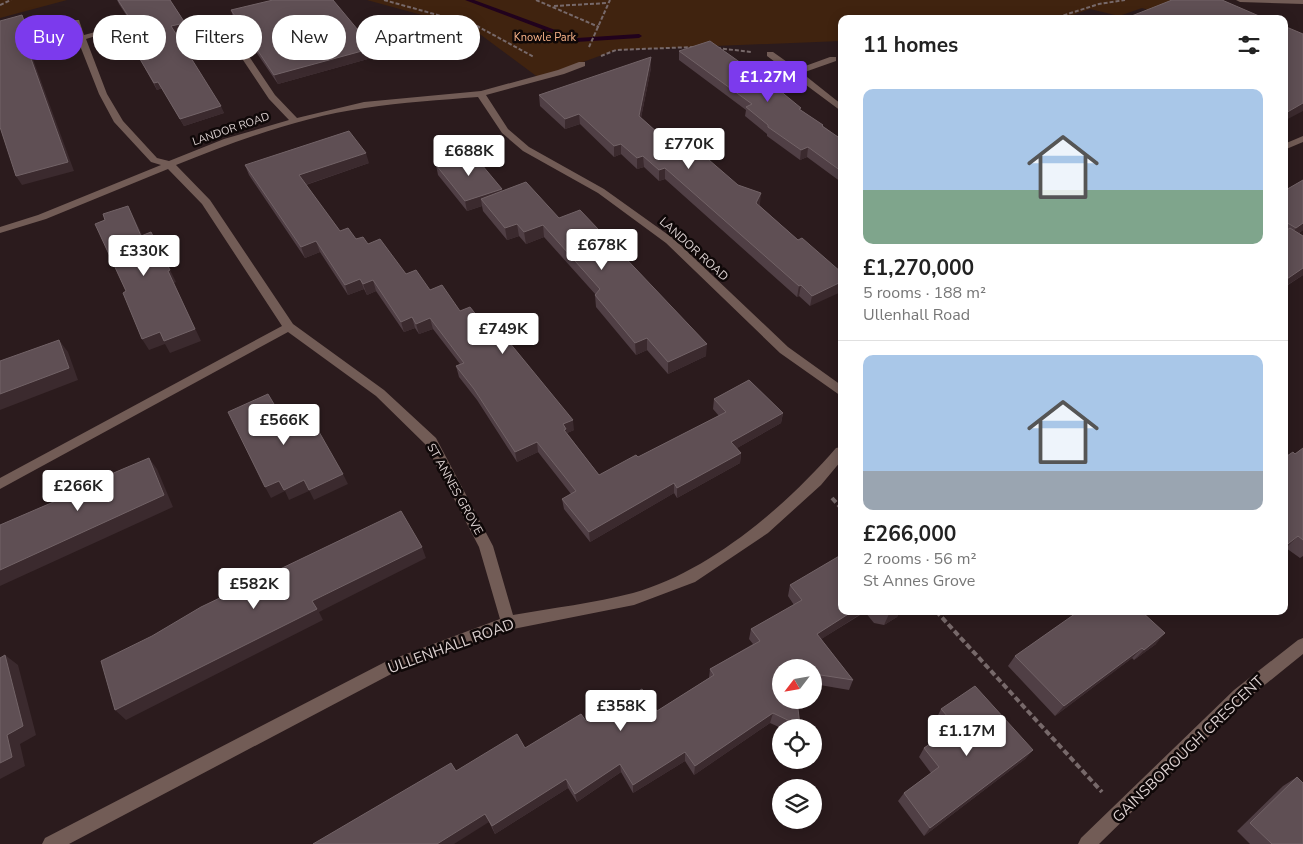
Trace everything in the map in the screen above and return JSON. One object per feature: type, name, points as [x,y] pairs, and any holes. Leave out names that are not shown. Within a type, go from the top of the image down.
[{"type":"street","points":[[1240,0],[1303,2]]},
{"type":"street","name":"ST ANNES GROVE","points":[[83,45],[103,94],[119,122],[154,160],[169,164],[206,202],[289,327],[380,393],[430,442],[486,546],[508,623]]},
{"type":"street","points":[[770,54],[838,106]]},
{"type":"street","points":[[796,72],[833,59]]},
{"type":"street","points":[[247,60],[272,97],[294,121]]},
{"type":"street","name":"LANDOR ROAD","points":[[0,230],[42,217],[228,141],[294,121],[364,105],[481,94],[561,72],[582,64]]},
{"type":"street","name":"LANDOR ROAD","points":[[481,94],[505,131],[526,149],[601,191],[670,241],[784,350],[838,389]]},
{"type":"street","points":[[1288,145],[1303,139]]},
{"type":"street","points":[[0,484],[289,327]]},
{"type":"street","name":"ULLENHALL ROAD","points":[[52,844],[390,667],[508,623],[634,599],[690,578],[763,529],[816,481],[838,455]]},
{"type":"street","name":"GAINSBOROUGH CRESCENT","points":[[1096,841],[1121,812],[1240,695],[1303,646]]},
{"type":"path","points":[[0,4],[11,0]]},
{"type":"path","points":[[384,0],[477,26],[561,72]]},
{"type":"path","points":[[536,0],[599,27]]},
{"type":"path","points":[[582,64],[610,0]]},
{"type":"path","points":[[1064,15],[1098,4],[1125,0]]},
{"type":"path","points":[[553,6],[608,4]]},
{"type":"path","points":[[582,64],[616,50],[700,47]]},
{"type":"path","points":[[709,47],[770,54]]},
{"type":"path","points":[[940,615],[1121,812]]},
{"type":"green space","points":[[0,0],[67,0],[0,18]]},
{"type":"green space","name":"Knowle Park","points":[[367,0],[1179,0],[1155,12],[1142,8],[1122,15],[1090,9],[1073,15],[838,15],[838,41],[616,50],[539,78],[480,34],[480,15],[422,15]]},
{"type":"building","points":[[118,0],[170,0],[180,15],[176,15],[176,25],[171,26],[176,34],[176,60],[192,60],[221,106],[180,119],[158,82],[154,83],[141,60],[166,60],[166,15],[128,15]]},
{"type":"building","points":[[273,0],[333,0],[346,15],[272,15],[272,60],[329,60],[274,75],[262,57],[262,15],[234,15],[231,10]]},
{"type":"building","points":[[1172,0],[1222,0],[1257,15],[1134,15]]},
{"type":"building","points":[[346,16],[356,28],[356,53],[346,55]]},
{"type":"building","points":[[15,17],[15,60],[31,60],[68,162],[16,176],[0,127],[0,21]]},
{"type":"building","points":[[1288,28],[1303,34],[1303,103],[1288,112]]},
{"type":"building","points":[[710,41],[779,90],[801,108],[799,109],[838,137],[838,169],[808,147],[801,150],[768,127],[746,107],[752,104],[679,51]]},
{"type":"building","points":[[651,57],[639,116],[658,133],[667,134],[685,150],[694,147],[738,185],[761,193],[756,203],[798,240],[802,238],[838,269],[838,283],[812,296],[665,168],[659,170],[643,156],[637,158],[621,144],[614,146],[579,114],[565,119],[539,95]]},
{"type":"building","points":[[349,131],[366,153],[299,175],[340,231],[348,228],[356,239],[363,237],[368,244],[380,239],[406,274],[416,270],[430,290],[442,285],[460,311],[470,307],[501,346],[509,342],[573,420],[563,424],[566,429],[564,430],[599,475],[726,412],[714,399],[749,380],[783,413],[731,442],[741,453],[677,488],[674,483],[589,532],[562,499],[576,491],[537,442],[515,452],[474,389],[456,366],[464,363],[430,318],[416,324],[412,317],[401,322],[373,280],[363,284],[360,279],[345,285],[316,241],[301,247],[245,165]]},
{"type":"building","points":[[472,153],[502,189],[465,201],[436,165]]},
{"type":"building","points":[[1303,180],[1303,223],[1296,228],[1288,223],[1288,189]]},
{"type":"building","points":[[526,182],[559,218],[580,210],[707,344],[668,362],[647,338],[635,343],[595,295],[600,289],[543,225],[524,232],[517,224],[505,228],[481,199]]},
{"type":"building","points":[[128,206],[141,236],[151,232],[170,270],[168,271],[195,329],[164,341],[160,332],[142,339],[123,293],[126,291],[95,224],[105,220],[103,214]]},
{"type":"building","points":[[1290,228],[1303,236],[1303,268],[1288,278],[1288,229]]},
{"type":"building","points":[[59,340],[69,368],[0,394],[0,361]]},
{"type":"building","points":[[268,394],[287,426],[310,416],[343,474],[309,490],[304,480],[284,490],[279,481],[265,487],[228,412]]},
{"type":"building","points":[[1303,448],[1303,540],[1298,536],[1288,544],[1288,455],[1293,452],[1295,454]]},
{"type":"building","points":[[149,458],[164,495],[0,570],[0,525],[79,491],[78,488]]},
{"type":"building","points":[[401,511],[422,547],[312,601],[317,609],[115,710],[101,661],[152,636],[201,607]]},
{"type":"building","points":[[838,557],[838,615],[847,615],[817,634],[853,680],[822,675],[822,659],[772,659],[772,709],[798,709],[799,719],[785,719],[773,713],[695,766],[685,752],[633,785],[620,764],[575,794],[566,779],[492,826],[485,814],[437,844],[313,844],[451,763],[456,771],[517,734],[525,748],[581,714],[586,721],[642,689],[657,711],[714,675],[710,669],[760,641],[751,629],[802,600],[790,585]]},
{"type":"building","points":[[1073,615],[1145,615],[1165,633],[1064,706],[1015,656]]},
{"type":"building","points":[[5,655],[23,726],[7,735],[12,757],[0,763],[0,658]]},
{"type":"building","points":[[975,686],[1033,750],[930,828],[904,793],[939,767],[924,748],[956,726],[941,709]]},
{"type":"building","points":[[1297,777],[1303,783],[1303,844],[1272,844],[1250,823]]},
{"type":"waterway","points":[[468,0],[576,40],[639,36]]}]
